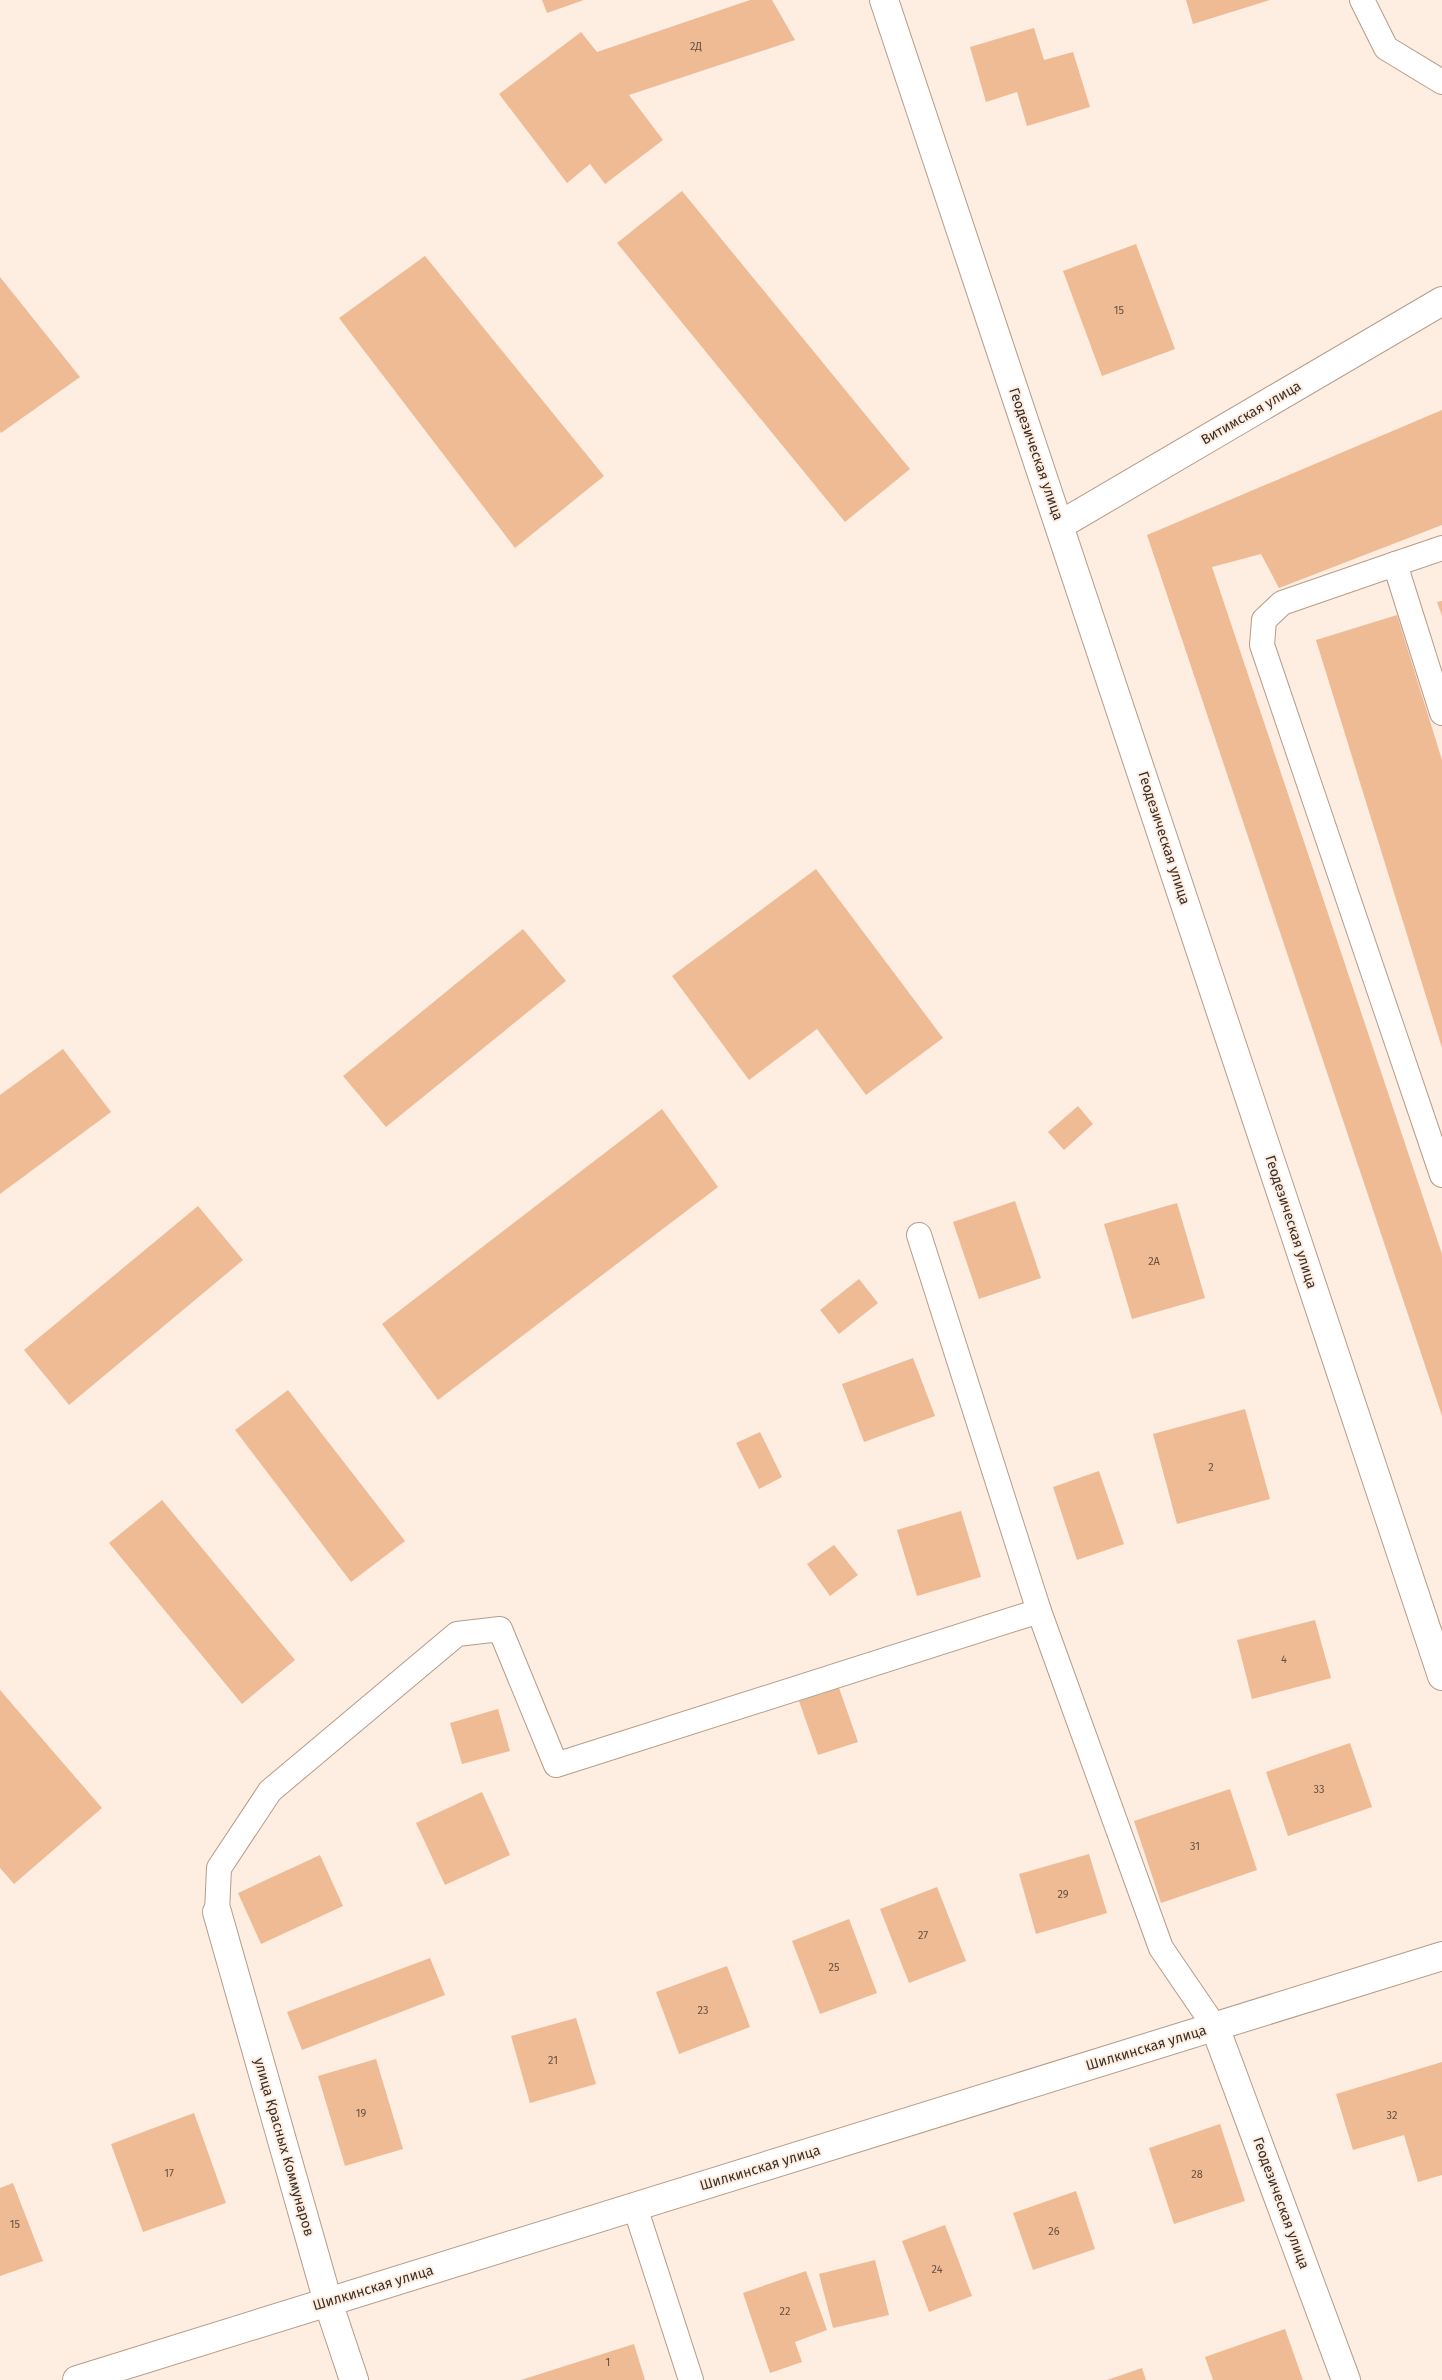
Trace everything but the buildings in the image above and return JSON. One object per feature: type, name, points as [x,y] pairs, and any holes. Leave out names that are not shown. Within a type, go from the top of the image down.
[{"type":"street","name":"Геодезическая улица","points":[[884,0],[1442,1673]]},
{"type":"street","name":"Витимская улица","points":[[1060,525],[1442,301]]},
{"type":"street","name":"улица Красных Коммунаров","points":[[217,1912],[328,2302],[354,2380]]},
{"type":"street","name":"Шилкинская улица","points":[[77,2380],[1442,1956]]},
{"type":"street","name":"Геодезическая улица","points":[[1215,2026],[1346,2380]]},
{"type":"lane","points":[[1362,0],[1386,48],[1442,82]]},
{"type":"lane","points":[[1442,548],[1282,604],[1264,620],[1262,645],[1442,1176]]},
{"type":"lane","points":[[1395,564],[1442,713]]},
{"type":"lane","points":[[919,1235],[1039,1611],[1161,1948],[1215,2026]]},
{"type":"lane","points":[[217,1912],[218,1868],[270,1791],[457,1634],[500,1629],[556,1765],[1039,1611]]},
{"type":"lane","points":[[635,2207],[691,2380]]}]
